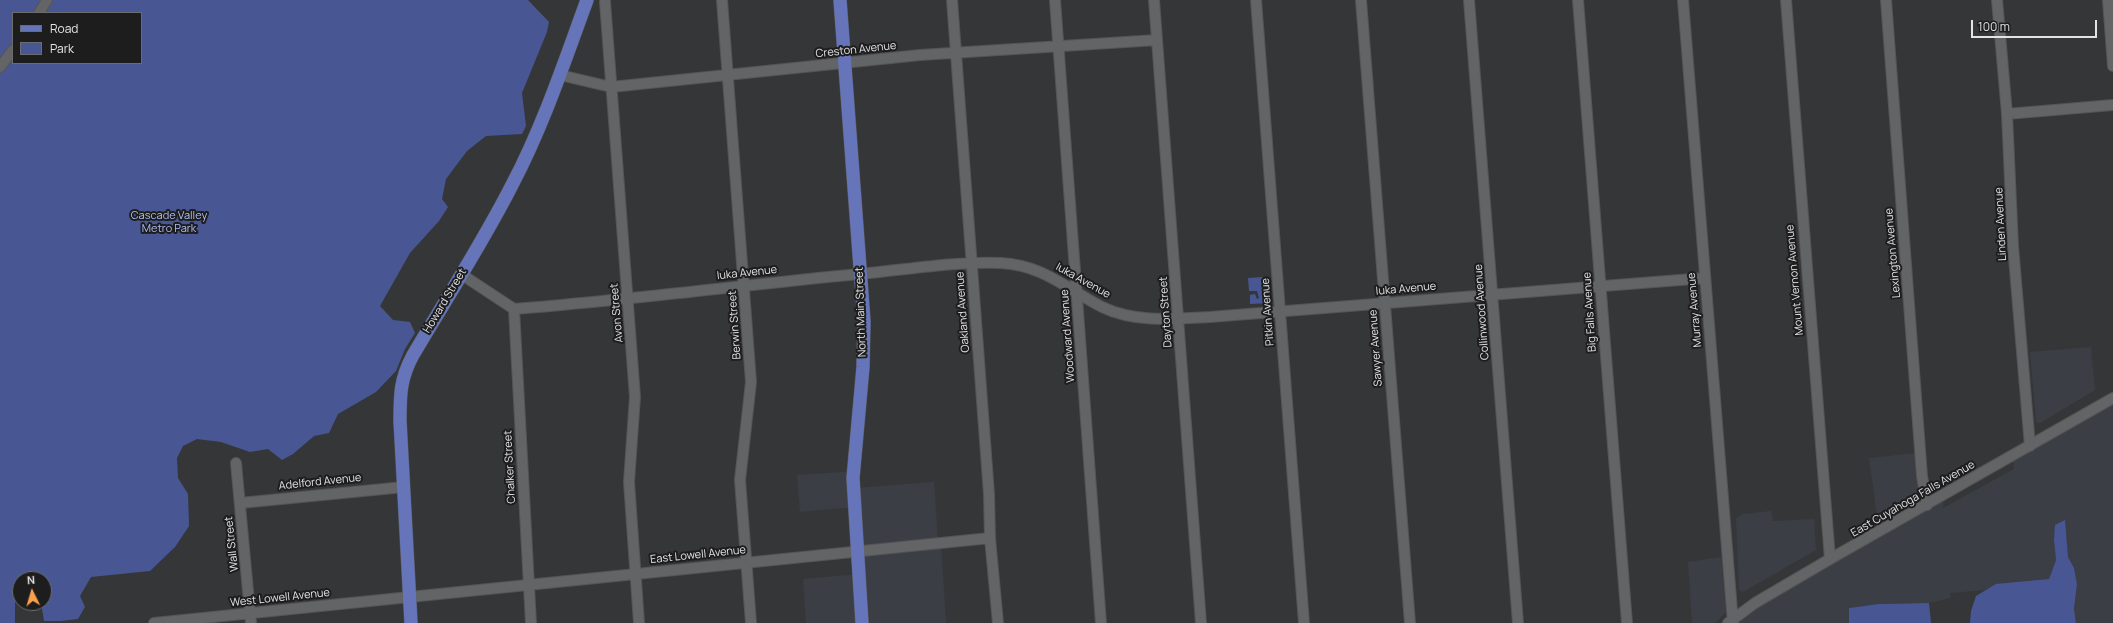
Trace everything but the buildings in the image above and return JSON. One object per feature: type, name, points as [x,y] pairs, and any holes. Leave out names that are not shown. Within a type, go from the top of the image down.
[{"type":"main road","name":"Howard Street","points":[[411,623],[400,395],[403,375],[413,355],[491,225],[513,184],[560,75],[587,0]]},
{"type":"main road","name":"North Main Street","points":[[840,0],[864,340],[853,478],[856,551],[862,623]]},
{"type":"street","points":[[39,12],[47,0]]},
{"type":"street","name":"Berwin Street","points":[[722,0],[751,382],[741,467],[751,623]]},
{"type":"street","name":"Oakland Avenue","points":[[952,0],[989,494],[990,538],[998,623]]},
{"type":"street","name":"Woodward Avenue","points":[[1055,0],[1101,623]]},
{"type":"street","name":"Dayton Street","points":[[1154,0],[1201,623]]},
{"type":"street","name":"Pitkin Avenue","points":[[1256,0],[1304,623]]},
{"type":"street","name":"Sawyer Avenue","points":[[1361,0],[1410,623]]},
{"type":"street","name":"Collinwood Avenue","points":[[1470,0],[1518,623]]},
{"type":"street","name":"Big Falls Avenue","points":[[1578,0],[1627,623]]},
{"type":"street","name":"Murray Avenue","points":[[1683,0],[1731,622]]},
{"type":"street","name":"Mount Vernon Avenue","points":[[1786,0],[1830,559]]},
{"type":"street","name":"Lexington Avenue","points":[[1886,0],[1922,476],[1927,505]]},
{"type":"street","name":"Linden Avenue","points":[[1997,0],[2006,114],[2013,246],[2030,446]]},
{"type":"street","points":[[2108,0],[2113,66]]},
{"type":"street","name":"Avon Street","points":[[604,2],[635,397],[629,482],[639,623]]},
{"type":"street","name":"Creston Avenue","points":[[560,75],[611,87],[956,53],[1059,45],[1157,40]]},
{"type":"street","points":[[0,67],[12,51]]},
{"type":"street","points":[[2006,114],[2113,105]]},
{"type":"street","name":"Iuka Avenue","points":[[514,309],[860,274],[972,264],[1001,263],[1027,267],[1054,277],[1102,307],[1122,314],[1142,318],[1178,319],[1705,278]]},
{"type":"street","points":[[461,274],[514,309]]},
{"type":"street","name":"Chalker Street","points":[[514,309],[531,623]]},
{"type":"street","name":"East Cuyahoga Falls Avenue","points":[[1731,622],[1755,603],[1830,559],[2113,398]]},
{"type":"street","name":"Wall Street","points":[[236,463],[251,618]]},
{"type":"street","name":"Adelford Avenue","points":[[240,503],[404,487]]},
{"type":"street","name":"East Lowell Avenue","points":[[409,596],[990,538]]},
{"type":"street","name":"West Lowell Avenue","points":[[154,623],[251,618],[409,596]]},
{"type":"shaded area","points":[[2091,347],[2095,390],[2040,423],[2036,422],[2030,352]]},
{"type":"shaded area","points":[[2113,403],[2113,623],[2076,623],[2074,609],[2077,584],[2074,568],[2068,557],[2065,521],[2054,540],[2056,560],[2049,579],[2040,580],[2040,584],[2037,586],[1950,593],[1951,598],[1929,603],[1879,604],[1849,608],[1849,623],[1733,623],[1745,609],[1944,495],[1943,508],[2014,469],[2013,460]]},
{"type":"shaded area","points":[[1916,453],[1919,497],[1915,502],[1878,523],[1869,458]]},
{"type":"shaded area","points":[[854,471],[854,507],[800,512],[797,475]]},
{"type":"shaded area","points":[[934,482],[938,541],[858,549],[856,488]]},
{"type":"shaded area","points":[[1771,511],[1773,521],[1814,519],[1816,550],[1743,592],[1739,590],[1736,519],[1742,514]]},
{"type":"shaded area","points":[[941,543],[946,623],[806,623],[803,579],[858,574],[856,551]]},
{"type":"shaded area","points":[[1721,557],[1726,612],[1715,623],[1692,623],[1688,562]]},
{"type":"green space","name":"Cascade Valley Metro Park","points":[[0,0],[528,0],[549,22],[547,32],[522,93],[526,126],[522,134],[486,136],[467,151],[446,179],[442,199],[448,207],[439,221],[410,253],[380,306],[393,320],[410,322],[415,333],[405,349],[396,371],[376,392],[338,414],[329,433],[314,436],[293,454],[282,460],[268,449],[250,452],[221,442],[197,439],[183,446],[177,458],[178,478],[188,494],[189,526],[175,547],[150,571],[91,577],[80,596],[85,607],[78,619],[44,621],[42,611],[52,611],[52,571],[12,571],[12,611],[15,611],[15,623],[0,623]]},
{"type":"green space","points":[[1248,278],[1268,278],[1270,303],[1250,304],[1250,295],[1255,294],[1257,299],[1259,298],[1257,291],[1249,291]]},
{"type":"green space","points":[[2065,520],[2068,557],[2074,568],[2077,584],[2074,609],[2076,623],[1970,623],[1971,611],[1976,596],[1996,584],[2049,579],[2056,560],[2054,540],[2055,525]]},
{"type":"green space","points":[[1929,603],[1931,623],[1849,623],[1849,608],[1879,604]]}]
